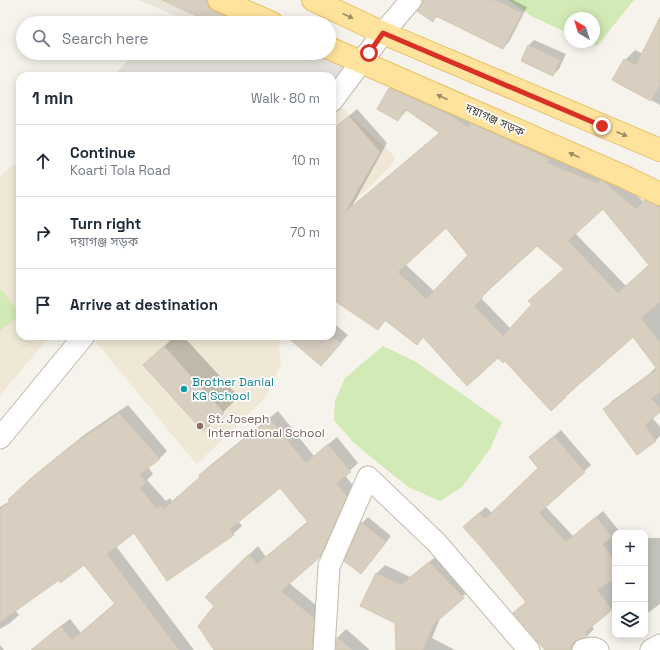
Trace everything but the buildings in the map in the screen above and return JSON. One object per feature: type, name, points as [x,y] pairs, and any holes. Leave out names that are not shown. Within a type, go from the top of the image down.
[{"type":"main road","points":[[219,0],[256,16]]},
{"type":"main road","points":[[313,0],[383,33],[660,150]]},
{"type":"main road","name":"দয়াগঞ্জ সড়ক","points":[[336,51],[620,175],[660,194]]},
{"type":"street","points":[[336,96],[410,0]]},
{"type":"street","points":[[0,438],[81,340]]},
{"type":"street","points":[[324,650],[330,566],[368,477],[436,542],[529,650]]},
{"type":"street","points":[[651,650],[660,645]]},
{"type":"street","points":[[583,650],[588,648],[598,650]]},
{"type":"shaded area","points":[[138,0],[219,0],[242,10],[239,16],[176,16]]},
{"type":"shaded area","points":[[336,55],[362,62],[336,78],[336,72],[117,72],[128,60],[336,60]]},
{"type":"shaded area","points":[[336,102],[395,157],[392,165],[336,219]]},
{"type":"shaded area","points":[[15,164],[16,165],[16,340],[47,340],[0,395],[0,176]]},
{"type":"shaded area","name":"St. Joseph International School","points":[[94,340],[283,340],[279,343],[281,365],[264,399],[197,464]]},
{"type":"green space","points":[[508,0],[634,0],[600,42],[600,12],[564,12],[564,31],[533,17]]},
{"type":"green space","points":[[0,288],[16,309],[16,318],[0,331]]},
{"type":"green space","points":[[383,346],[416,362],[502,422],[490,449],[462,487],[440,501],[410,488],[352,441],[334,420],[335,401],[345,378]]},
{"type":"place","name":"Brother Danial KG School","points":[[184,389]]},
{"type":"place","name":"St. Joseph International School","points":[[200,426]]},
{"type":"route","points":[[369,53],[383,33],[602,126]]}]
